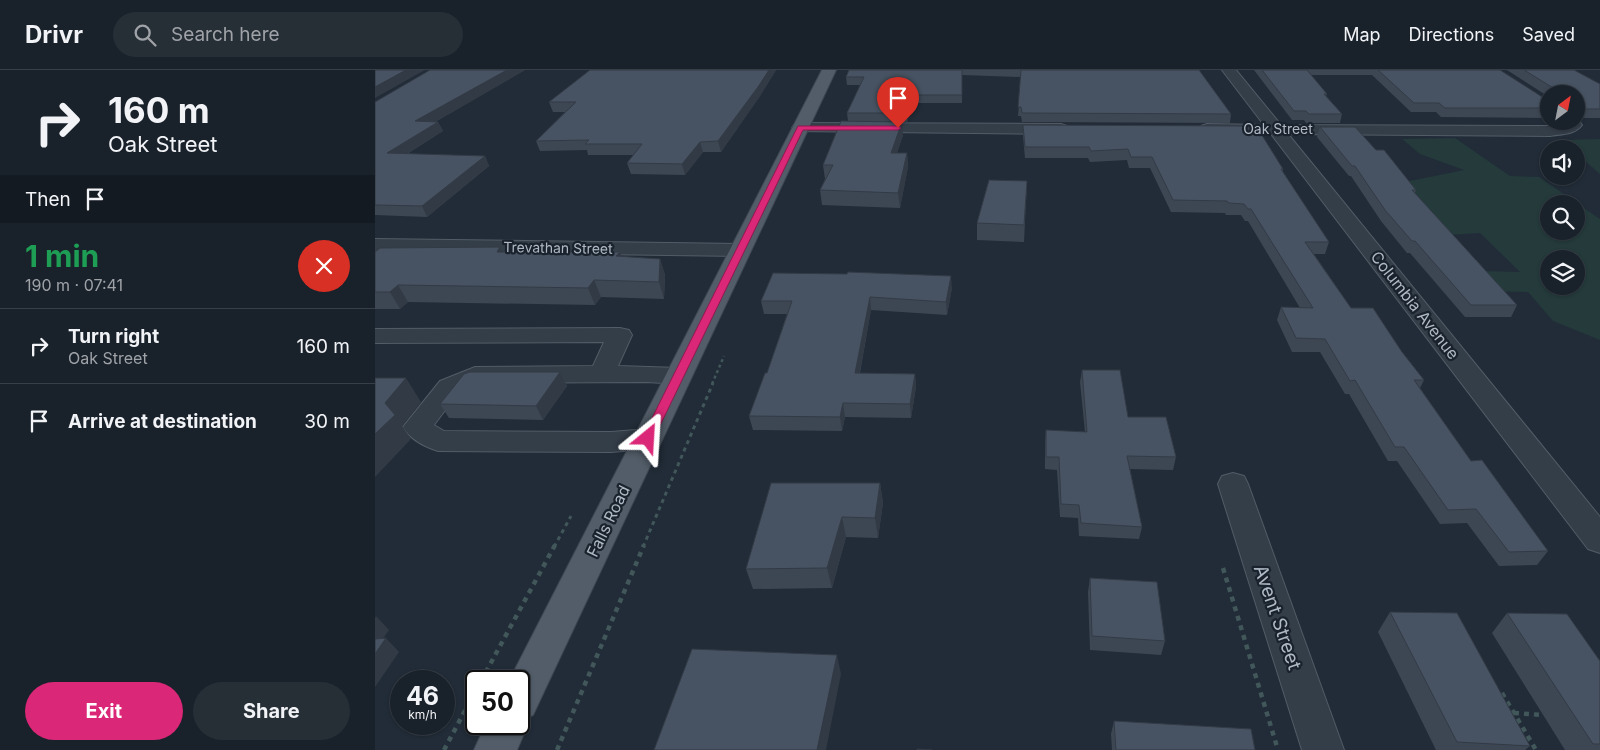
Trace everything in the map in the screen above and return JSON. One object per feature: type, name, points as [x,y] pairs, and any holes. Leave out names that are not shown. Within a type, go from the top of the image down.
[{"type":"main road","name":"Falls Road","points":[[530,679],[829,70]]},
{"type":"main road","points":[[495,750],[502,735]]},
{"type":"street","name":"Columbia Avenue","points":[[1229,70],[1600,540]]},
{"type":"street","points":[[800,128],[1079,129]]},
{"type":"street","name":"Oak Street","points":[[1195,129],[1558,130]]},
{"type":"street","name":"Trevathan Street","points":[[375,245],[741,250]]},
{"type":"street","points":[[375,336],[620,335],[602,374]]},
{"type":"street","points":[[648,438],[611,442],[438,441],[417,427],[449,387],[475,375],[602,374],[679,376]]},
{"type":"street","name":"Avent Street","points":[[1233,484],[1323,750]]},
{"type":"path","points":[[557,750],[728,347]]},
{"type":"path","points":[[1223,568],[1278,750]]},
{"type":"path","points":[[1502,693],[1536,750]]},
{"type":"path","points":[[444,750],[465,711]]},
{"type":"path","points":[[1504,713],[1543,715]]},
{"type":"green space","points":[[1455,138],[1510,176],[1539,177],[1540,185],[1551,185],[1565,195],[1540,195],[1540,240],[1585,240],[1585,209],[1600,219],[1600,340],[1553,321],[1528,292],[1484,291],[1484,271],[1520,272],[1480,233],[1449,235],[1400,183],[1464,170],[1420,154],[1402,139]]},
{"type":"green space","points":[[1600,139],[1600,174],[1585,161],[1585,140],[1562,140]]},
{"type":"building","points":[[375,70],[406,70],[375,87]]},
{"type":"building","points":[[430,70],[507,70],[415,121],[438,122],[387,153],[485,156],[422,206],[375,205],[375,102]]},
{"type":"building","points":[[590,70],[769,70],[718,141],[700,142],[682,164],[627,163],[642,144],[585,144],[589,140],[536,141],[576,102],[549,102]]},
{"type":"building","points":[[849,70],[962,70],[962,95],[913,95],[907,113],[847,113],[864,77],[846,77]]},
{"type":"building","points":[[1021,70],[1199,70],[1231,114],[1022,113],[1021,107],[1018,107]]},
{"type":"building","points":[[1262,70],[1307,70],[1327,94],[1324,94],[1342,114],[1309,114],[1306,111],[1294,111]]},
{"type":"building","points":[[1378,70],[1500,70],[1540,96],[1540,108],[1445,108],[1439,103],[1414,103]]},
{"type":"building","points":[[1524,70],[1574,70],[1600,84],[1600,109],[1585,109],[1585,85],[1548,85]]},
{"type":"building","points":[[841,121],[902,122],[891,153],[907,153],[898,193],[820,190],[833,165],[823,165]]},
{"type":"building","points":[[1023,125],[1242,126],[1246,132],[1260,132],[1283,169],[1281,169],[1329,242],[1305,242],[1351,308],[1373,308],[1402,352],[1424,380],[1414,380],[1471,461],[1482,460],[1548,551],[1509,552],[1476,509],[1448,510],[1404,447],[1395,447],[1355,380],[1350,381],[1325,339],[1296,338],[1281,307],[1313,308],[1251,209],[1248,209],[1244,204],[1229,203],[1227,201],[1173,200],[1152,157],[1131,157],[1128,149],[1091,151],[1089,147],[1025,147]]},
{"type":"building","points":[[1320,127],[1355,127],[1376,150],[1384,150],[1416,190],[1412,190],[1517,305],[1471,305],[1385,210],[1355,166],[1352,166]]},
{"type":"building","points":[[989,180],[1027,181],[1024,225],[977,223]]},
{"type":"building","points":[[500,247],[497,252],[620,252],[616,256],[660,259],[659,282],[594,280],[588,288],[398,285],[390,292],[375,292],[375,252],[380,248]]},
{"type":"building","points":[[848,272],[951,276],[946,302],[870,297],[855,373],[915,374],[910,404],[843,403],[840,417],[749,416],[765,373],[767,373],[792,301],[761,301],[773,273],[847,274]]},
{"type":"building","points":[[1082,370],[1120,370],[1128,417],[1166,417],[1176,457],[1127,456],[1142,527],[1081,523],[1079,505],[1061,504],[1059,457],[1046,457],[1046,430],[1087,432]]},
{"type":"building","points":[[470,372],[560,372],[536,406],[440,404],[464,374]]},
{"type":"building","points":[[375,378],[406,378],[385,403],[395,415],[375,434]]},
{"type":"building","points":[[771,483],[880,483],[875,518],[842,517],[827,568],[746,569]]},
{"type":"building","points":[[1090,578],[1157,582],[1165,641],[1092,636]]},
{"type":"building","points":[[1390,612],[1457,613],[1530,746],[1457,742]]},
{"type":"building","points":[[1507,613],[1567,614],[1600,661],[1600,744],[1593,744]]},
{"type":"building","points":[[386,638],[375,654],[375,639]]},
{"type":"building","points":[[692,649],[837,655],[817,750],[654,750]]},
{"type":"building","points":[[1114,721],[1251,729],[1255,750],[1116,750]]},
{"type":"route","points":[[648,438],[800,128],[898,128]]}]
